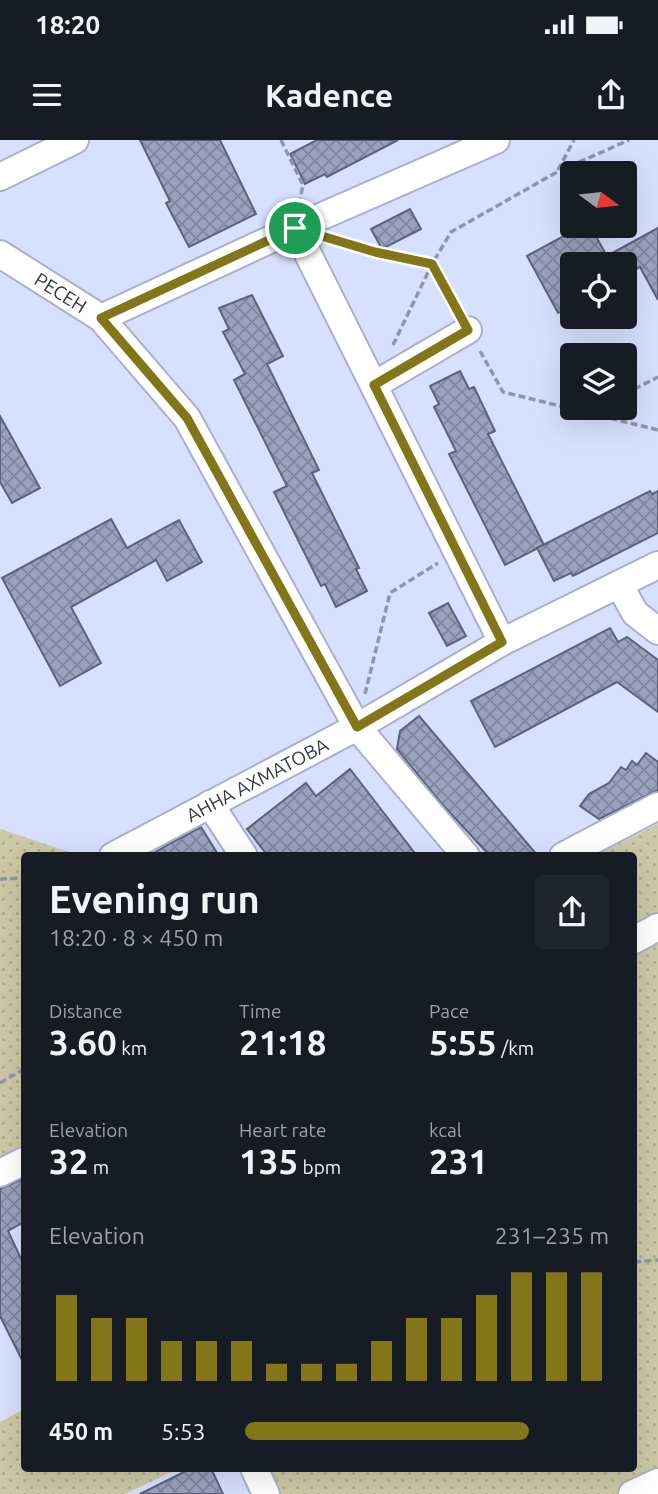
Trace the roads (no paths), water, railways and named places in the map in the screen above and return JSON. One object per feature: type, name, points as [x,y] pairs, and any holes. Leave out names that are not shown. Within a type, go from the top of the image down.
[{"type":"street","points":[[3,168],[75,140]]},
{"type":"street","points":[[101,318],[295,228],[496,140]]},
{"type":"street","points":[[295,228],[502,642]]},
{"type":"street","name":"РЕСЕН","points":[[0,254],[101,318],[187,418],[357,727],[463,852]]},
{"type":"street","points":[[374,385],[468,330]]},
{"type":"street","name":"АННА АХМАТОВА","points":[[125,852],[357,727],[502,642],[658,565]]},
{"type":"street","points":[[619,584],[635,613],[658,631]]},
{"type":"street","points":[[210,804],[241,852]]},
{"type":"street","points":[[571,852],[658,806]]},
{"type":"street","points":[[637,938],[658,927]]},
{"type":"street","points":[[0,1173],[21,1162]]},
{"type":"street","points":[[256,1472],[266,1494]]},
{"type":"street","points":[[632,1494],[658,1482]]}]
